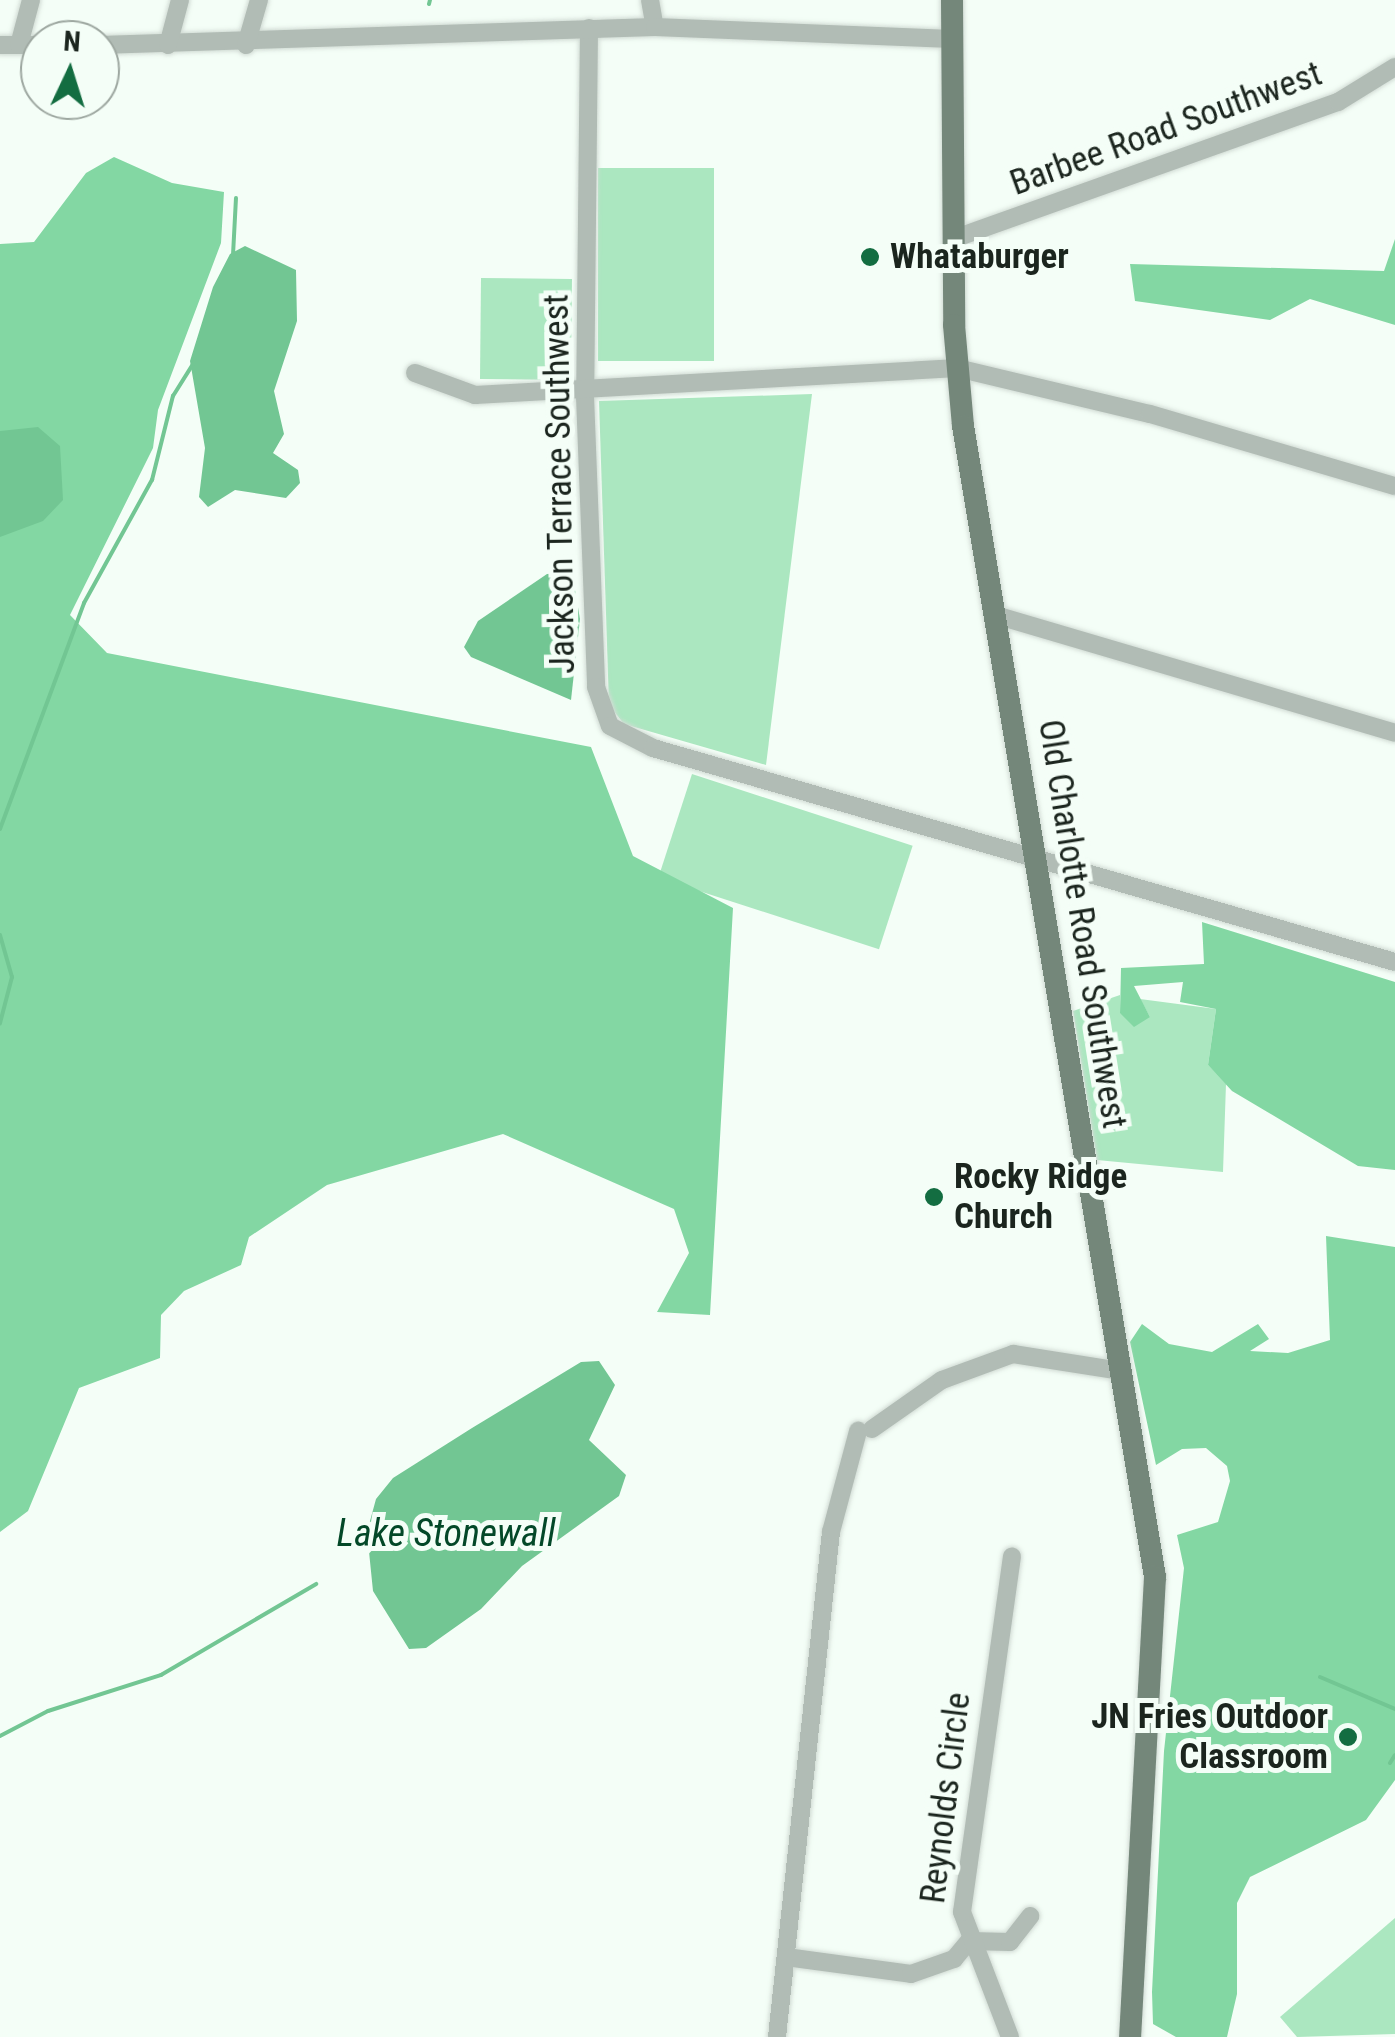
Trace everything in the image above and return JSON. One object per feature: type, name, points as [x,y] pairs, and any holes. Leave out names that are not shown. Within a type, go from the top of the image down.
[{"type":"main road","name":"Old Charlotte Road Southwest","points":[[952,0],[957,368],[1122,1372],[1157,1626],[1130,2037]]},
{"type":"street","points":[[10,45],[32,0]]},
{"type":"street","points":[[168,45],[180,0]]},
{"type":"street","points":[[246,45],[259,0]]},
{"type":"street","points":[[120,45],[246,45],[589,28],[655,11],[952,39]]},
{"type":"street","name":"Jackson Terrace Southwest","points":[[589,28],[585,390],[596,688],[610,726],[653,748],[1038,864],[1395,962]]},
{"type":"street","name":"Barbee Road Southwest","points":[[953,239],[1338,102],[1395,67]]},
{"type":"street","points":[[416,373],[475,394],[957,368],[1134,410],[1395,486]]},
{"type":"street","points":[[995,616],[1395,733]]},
{"type":"street","points":[[777,2037],[831,1532],[865,1430],[942,1380],[1013,1354],[1122,1372]]},
{"type":"street","name":"Reynolds Circle","points":[[1010,2037],[992,1974],[969,1941],[962,1912],[1012,1557]]},
{"type":"street","points":[[786,1958],[910,1974],[954,1959],[969,1941],[1010,1942],[1030,1916]]},
{"type":"shaded area","points":[[114,157],[172,183],[224,192],[221,243],[158,410],[153,448],[70,615],[107,653],[591,747],[633,856],[733,908],[710,1315],[657,1312],[689,1253],[674,1209],[503,1134],[327,1185],[249,1237],[241,1265],[184,1291],[161,1315],[160,1358],[79,1388],[28,1511],[0,1532],[0,244],[34,242],[86,173]]},
{"type":"shaded area","points":[[598,168],[714,168],[714,361],[598,361]]},
{"type":"shaded area","points":[[1395,239],[1395,325],[1310,299],[1270,320],[1135,301],[1130,264],[1384,271]]},
{"type":"shaded area","points":[[481,278],[572,279],[571,371],[564,380],[480,379]]},
{"type":"shaded area","points":[[812,394],[766,765],[624,724],[609,705],[599,401]]},
{"type":"shaded area","points":[[692,774],[913,846],[879,949],[658,878]]},
{"type":"shaded area","points":[[1202,922],[1395,982],[1395,1170],[1358,1166],[1232,1091],[1208,1065],[1216,1009],[1180,1002],[1183,982],[1134,986],[1150,1017],[1134,1027],[1120,1013],[1121,968],[1204,964]]},
{"type":"shaded area","points":[[1120,995],[1120,1013],[1150,1017],[1140,999],[1216,1009],[1208,1065],[1226,1084],[1223,1172],[1097,1160],[1073,1011]]},
{"type":"shaded area","points":[[1326,1236],[1395,1247],[1395,1780],[1366,1820],[1250,1877],[1237,1903],[1237,1994],[1227,2037],[1176,2037],[1153,2024],[1152,1992],[1164,1751],[1184,1568],[1177,1535],[1218,1522],[1230,1481],[1227,1466],[1206,1448],[1182,1449],[1156,1465],[1130,1342],[1142,1324],[1169,1344],[1212,1352],[1258,1324],[1269,1339],[1250,1351],[1288,1353],[1330,1340]]},
{"type":"shaded area","points":[[1395,1918],[1395,2034],[1297,2037],[1280,2017]]},
{"type":"water","points":[[245,246],[296,270],[297,321],[274,391],[284,434],[273,453],[298,470],[300,483],[286,498],[235,490],[208,507],[199,497],[205,448],[190,361],[213,287],[230,254]]},
{"type":"water","points":[[38,427],[60,446],[63,500],[43,521],[0,537],[0,431]]},
{"type":"water","points":[[560,573],[575,590],[580,619],[571,700],[471,657],[464,647],[478,621],[547,574]]},
{"type":"water","name":"Lake Stonewall","points":[[599,1361],[615,1385],[589,1440],[626,1475],[619,1496],[522,1566],[481,1609],[426,1648],[409,1649],[373,1591],[367,1532],[376,1499],[393,1478],[472,1428],[581,1362]]},
{"type":"waterway","points":[[429,4],[430,0]]},
{"type":"waterway","points":[[233,255],[236,198]]},
{"type":"waterway","points":[[0,829],[84,603],[152,480],[173,396],[194,362]]},
{"type":"waterway","points":[[0,935],[12,977],[0,1023]]},
{"type":"waterway","points":[[0,1736],[48,1711],[161,1675],[316,1584]]},
{"type":"waterway","points":[[1320,1677],[1395,1709]]},
{"type":"waterway","points":[[1390,1763],[1395,1755]]},
{"type":"place","name":"Whataburger","points":[[870,257]]},
{"type":"place","name":"Rocky Ridge Church","points":[[934,1197]]},
{"type":"place","name":"JN Fries Outdoor Classroom","points":[[1348,1737]]}]
